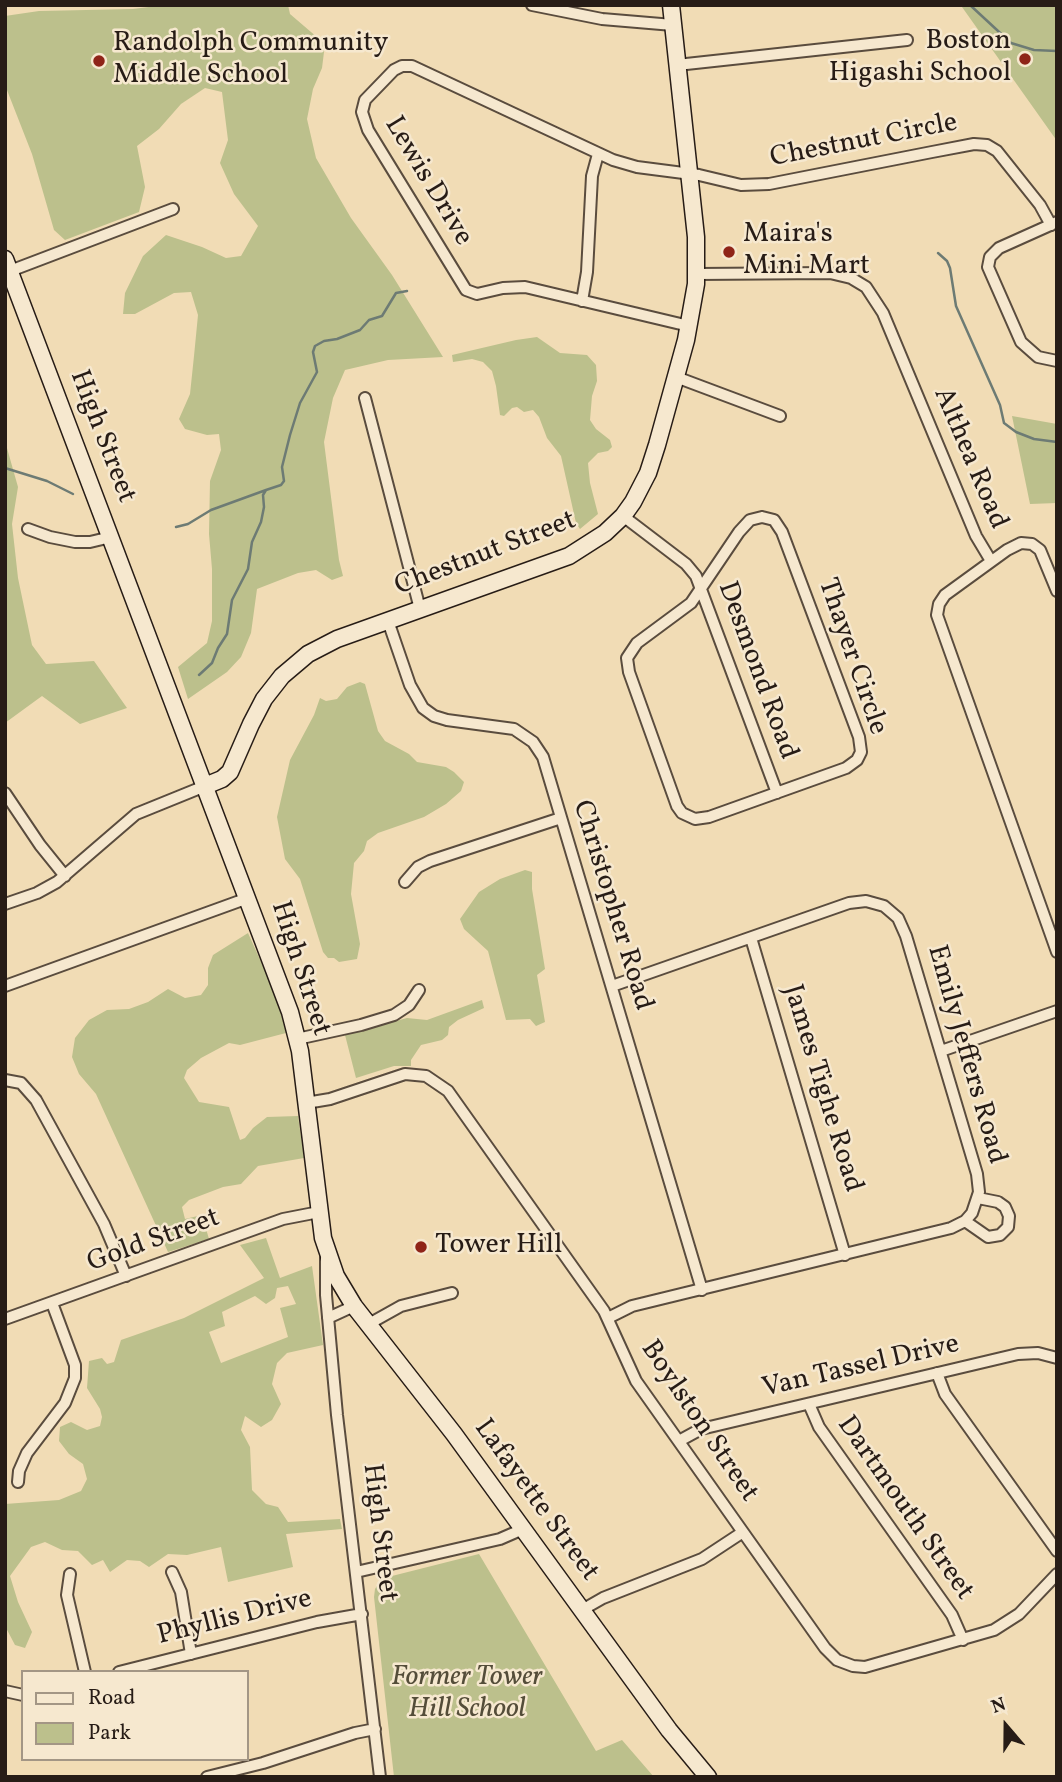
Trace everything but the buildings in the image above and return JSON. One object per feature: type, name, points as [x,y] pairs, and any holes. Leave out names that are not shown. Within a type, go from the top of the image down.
[{"type":"main road","name":"Chestnut Street","points":[[205,786],[222,779],[230,772],[264,699],[295,663],[322,645],[569,556],[600,538],[623,516],[638,494],[648,472],[676,377],[689,326],[697,274],[671,5]]},
{"type":"main road","name":"High Street","points":[[7,265],[287,1003],[298,1039],[326,1251]]},
{"type":"main road","name":"Lafayette Street","points":[[326,1251],[336,1276],[367,1325],[443,1420],[669,1730],[708,1777]]},
{"type":"street","points":[[532,5],[602,19],[673,24]]},
{"type":"street","points":[[677,65],[907,40]]},
{"type":"street","name":"Lewis Drive","points":[[689,174],[629,165],[598,154],[412,66],[402,66],[390,72],[362,107],[368,130],[466,290],[477,294],[508,287],[525,287],[689,326]]},
{"type":"street","name":"Chestnut Circle","points":[[689,174],[741,185],[762,185],[983,144],[991,146],[1054,223],[999,247],[990,257],[988,267],[1021,342],[1038,357],[1057,361]]},
{"type":"street","points":[[582,301],[587,272],[592,176],[598,154]]},
{"type":"street","points":[[7,265],[173,209]]},
{"type":"street","name":"Althea Road","points":[[697,274],[830,273],[851,278],[866,287],[874,296],[976,536],[991,561],[943,598],[937,611],[938,619],[1057,952]]},
{"type":"street","points":[[676,377],[697,382],[780,416]]},
{"type":"street","points":[[365,398],[421,609]]},
{"type":"street","name":"Desmond Road","points":[[623,516],[691,568],[702,590],[777,793]]},
{"type":"street","name":"Thayer Circle","points":[[762,517],[777,523],[861,747],[857,760],[850,766],[777,793],[699,819],[682,813],[675,801],[629,672],[627,658],[637,643],[686,608],[702,590],[747,523],[762,517]]},
{"type":"street","points":[[28,529],[75,542],[111,537]]},
{"type":"street","points":[[991,561],[1021,543],[1035,545],[1045,557],[1057,591]]},
{"type":"street","name":"Christopher Road","points":[[388,621],[407,679],[419,703],[428,712],[440,718],[508,727],[524,734],[543,757],[702,1290]]},
{"type":"street","points":[[5,904],[44,890],[65,876],[136,814],[205,786]]},
{"type":"street","points":[[5,793],[65,876]]},
{"type":"street","points":[[405,883],[418,867],[430,861],[561,818]]},
{"type":"street","points":[[5,986],[248,898]]},
{"type":"street","name":"Emily Jeffers Road","points":[[612,986],[854,902],[866,901],[884,906],[894,914],[904,930],[977,1174],[978,1198],[965,1221]]},
{"type":"street","name":"James Tighe Road","points":[[751,937],[845,1255]]},
{"type":"street","points":[[298,1039],[394,1015],[409,1005],[419,990]]},
{"type":"street","points":[[941,1051],[1057,1011]]},
{"type":"street","name":"Boylston Street","points":[[306,1103],[330,1099],[405,1074],[426,1076],[443,1086],[458,1102],[608,1318],[632,1374],[825,1648],[842,1662],[865,1667],[994,1630],[1007,1623],[1057,1574]]},
{"type":"street","points":[[5,1080],[21,1083],[36,1100],[104,1224],[126,1276]]},
{"type":"street","points":[[608,1318],[632,1306],[946,1230],[965,1221],[988,1237],[997,1237],[1007,1229],[1009,1216],[1005,1207],[998,1202],[978,1198]]},
{"type":"street","name":"Gold Street","points":[[5,1319],[283,1219],[319,1212]]},
{"type":"street","name":"High Street","points":[[326,1251],[328,1318],[338,1424],[380,1777]]},
{"type":"street","points":[[367,1325],[401,1306],[452,1293]]},
{"type":"street","points":[[18,1482],[23,1459],[65,1403],[75,1378],[75,1365],[52,1303]]},
{"type":"street","points":[[328,1318],[354,1306]]},
{"type":"street","name":"Van Tassel Drive","points":[[679,1441],[701,1429],[1025,1353],[1057,1358]]},
{"type":"street","points":[[937,1373],[945,1394],[1057,1551]]},
{"type":"street","name":"Dartmouth Street","points":[[809,1404],[819,1427],[952,1615],[963,1640]]},
{"type":"street","points":[[356,1572],[500,1539],[523,1528]]},
{"type":"street","points":[[582,1610],[603,1598],[702,1559],[743,1532]]},
{"type":"street","points":[[172,1572],[181,1592],[191,1654]]},
{"type":"street","points":[[71,1574],[67,1585],[68,1600],[85,1670]]},
{"type":"street","name":"Phyllis Drive","points":[[127,1670],[317,1622],[362,1614]]},
{"type":"street","points":[[207,1777],[375,1729]]},
{"type":"green space","points":[[164,5],[288,5],[290,14],[325,44],[322,68],[313,89],[307,119],[316,158],[351,218],[392,275],[443,357],[388,360],[345,370],[333,398],[324,442],[343,576],[332,580],[316,570],[298,573],[257,589],[251,633],[241,657],[227,672],[188,699],[178,667],[207,643],[212,621],[210,481],[221,450],[219,434],[207,435],[185,429],[179,419],[190,394],[198,315],[191,292],[174,293],[135,314],[123,314],[125,293],[143,256],[166,235],[226,258],[241,256],[258,226],[234,194],[220,163],[228,140],[222,92],[205,88],[181,104],[159,129],[137,146],[145,187],[139,212],[65,240],[54,230],[32,154],[5,85],[5,16],[39,11],[133,9]]},
{"type":"green space","name":"Boston Higashi School","points":[[959,5],[1057,5],[1057,141],[962,7]]},
{"type":"green space","points":[[537,337],[560,353],[587,355],[596,365],[597,381],[592,396],[590,420],[596,429],[610,440],[612,447],[608,451],[598,453],[588,463],[598,514],[580,529],[576,523],[561,456],[547,438],[539,417],[533,410],[524,412],[517,407],[504,416],[500,415],[492,371],[483,362],[472,359],[453,362],[452,355]]},
{"type":"green space","points":[[1012,416],[1057,424],[1057,503],[1030,504]]},
{"type":"green space","points":[[5,441],[18,487],[12,524],[18,578],[32,645],[46,664],[94,661],[127,708],[80,724],[42,696],[5,723]]},
{"type":"green space","points":[[360,682],[365,684],[378,731],[385,741],[409,754],[417,762],[446,767],[464,782],[461,791],[446,804],[424,817],[378,833],[367,841],[364,851],[354,863],[351,894],[360,944],[357,959],[339,962],[328,958],[323,952],[300,879],[285,859],[277,817],[290,760],[320,698],[326,701],[337,699],[347,687]]},
{"type":"green space","points":[[525,870],[532,872],[532,889],[545,969],[537,975],[545,1022],[536,1026],[530,1019],[506,1020],[488,951],[464,929],[460,919],[479,892],[500,879]]},
{"type":"green space","points":[[248,933],[276,995],[286,1033],[240,1045],[229,1043],[201,1058],[187,1070],[184,1078],[199,1102],[229,1107],[240,1140],[267,1117],[298,1116],[304,1158],[258,1166],[241,1184],[223,1187],[189,1200],[182,1207],[185,1219],[202,1215],[209,1239],[168,1252],[96,1094],[79,1074],[72,1057],[75,1038],[89,1020],[107,1010],[129,1009],[148,1002],[168,989],[185,998],[201,995],[208,985],[208,968],[213,955]]},
{"type":"green space","points":[[482,1000],[484,1008],[458,1020],[449,1027],[448,1035],[442,1040],[421,1045],[411,1060],[411,1066],[394,1066],[356,1078],[345,1035],[407,1018],[427,1020]]},
{"type":"green space","points":[[266,1238],[280,1278],[312,1266],[323,1345],[287,1353],[277,1363],[272,1384],[281,1404],[272,1420],[261,1427],[245,1416],[241,1430],[250,1447],[252,1490],[266,1504],[278,1507],[288,1522],[340,1519],[342,1529],[286,1534],[293,1567],[228,1582],[221,1547],[187,1555],[168,1554],[149,1567],[140,1561],[127,1560],[110,1572],[103,1560],[92,1565],[78,1551],[62,1550],[45,1542],[31,1547],[10,1576],[32,1632],[25,1648],[15,1645],[5,1626],[5,1504],[59,1500],[81,1491],[87,1479],[83,1464],[69,1454],[59,1441],[60,1427],[71,1422],[87,1430],[100,1426],[100,1409],[87,1388],[89,1361],[102,1358],[107,1364],[114,1362],[121,1340],[184,1318],[264,1278],[240,1245]],"holes":[[[288,1286],[296,1304],[280,1308],[288,1337],[221,1363],[209,1332],[225,1326],[222,1312],[255,1296],[266,1304],[275,1298],[277,1288]]]},
{"type":"green space","name":"Former Tower Hill School","points":[[479,1554],[596,1751],[622,1740],[654,1777],[394,1777],[375,1589],[380,1581],[388,1577]]},
{"type":"waterway","points":[[970,5],[1011,43],[1034,50],[1057,51]]},
{"type":"waterway","points":[[938,253],[950,268],[956,306],[1000,405],[1004,423],[1016,432],[1034,439],[1057,442]]},
{"type":"waterway","points":[[199,675],[212,663],[227,634],[232,600],[248,569],[252,542],[261,522],[263,495],[266,490],[281,485],[284,481],[282,467],[290,435],[300,403],[317,372],[313,352],[315,346],[360,330],[369,320],[382,316],[396,293],[407,291]]},
{"type":"waterway","points":[[5,468],[47,481],[73,494]]},
{"type":"waterway","points":[[176,527],[188,524],[211,510],[266,490]]},
{"type":"place","name":"Boston Higashi School","points":[[1025,59]]},
{"type":"place","name":"Randolph Community Middle School","points":[[99,61]]},
{"type":"place","name":"Maira's Mini Mart","points":[[729,252]]},
{"type":"place","name":"Tower Hill","points":[[421,1247]]}]
